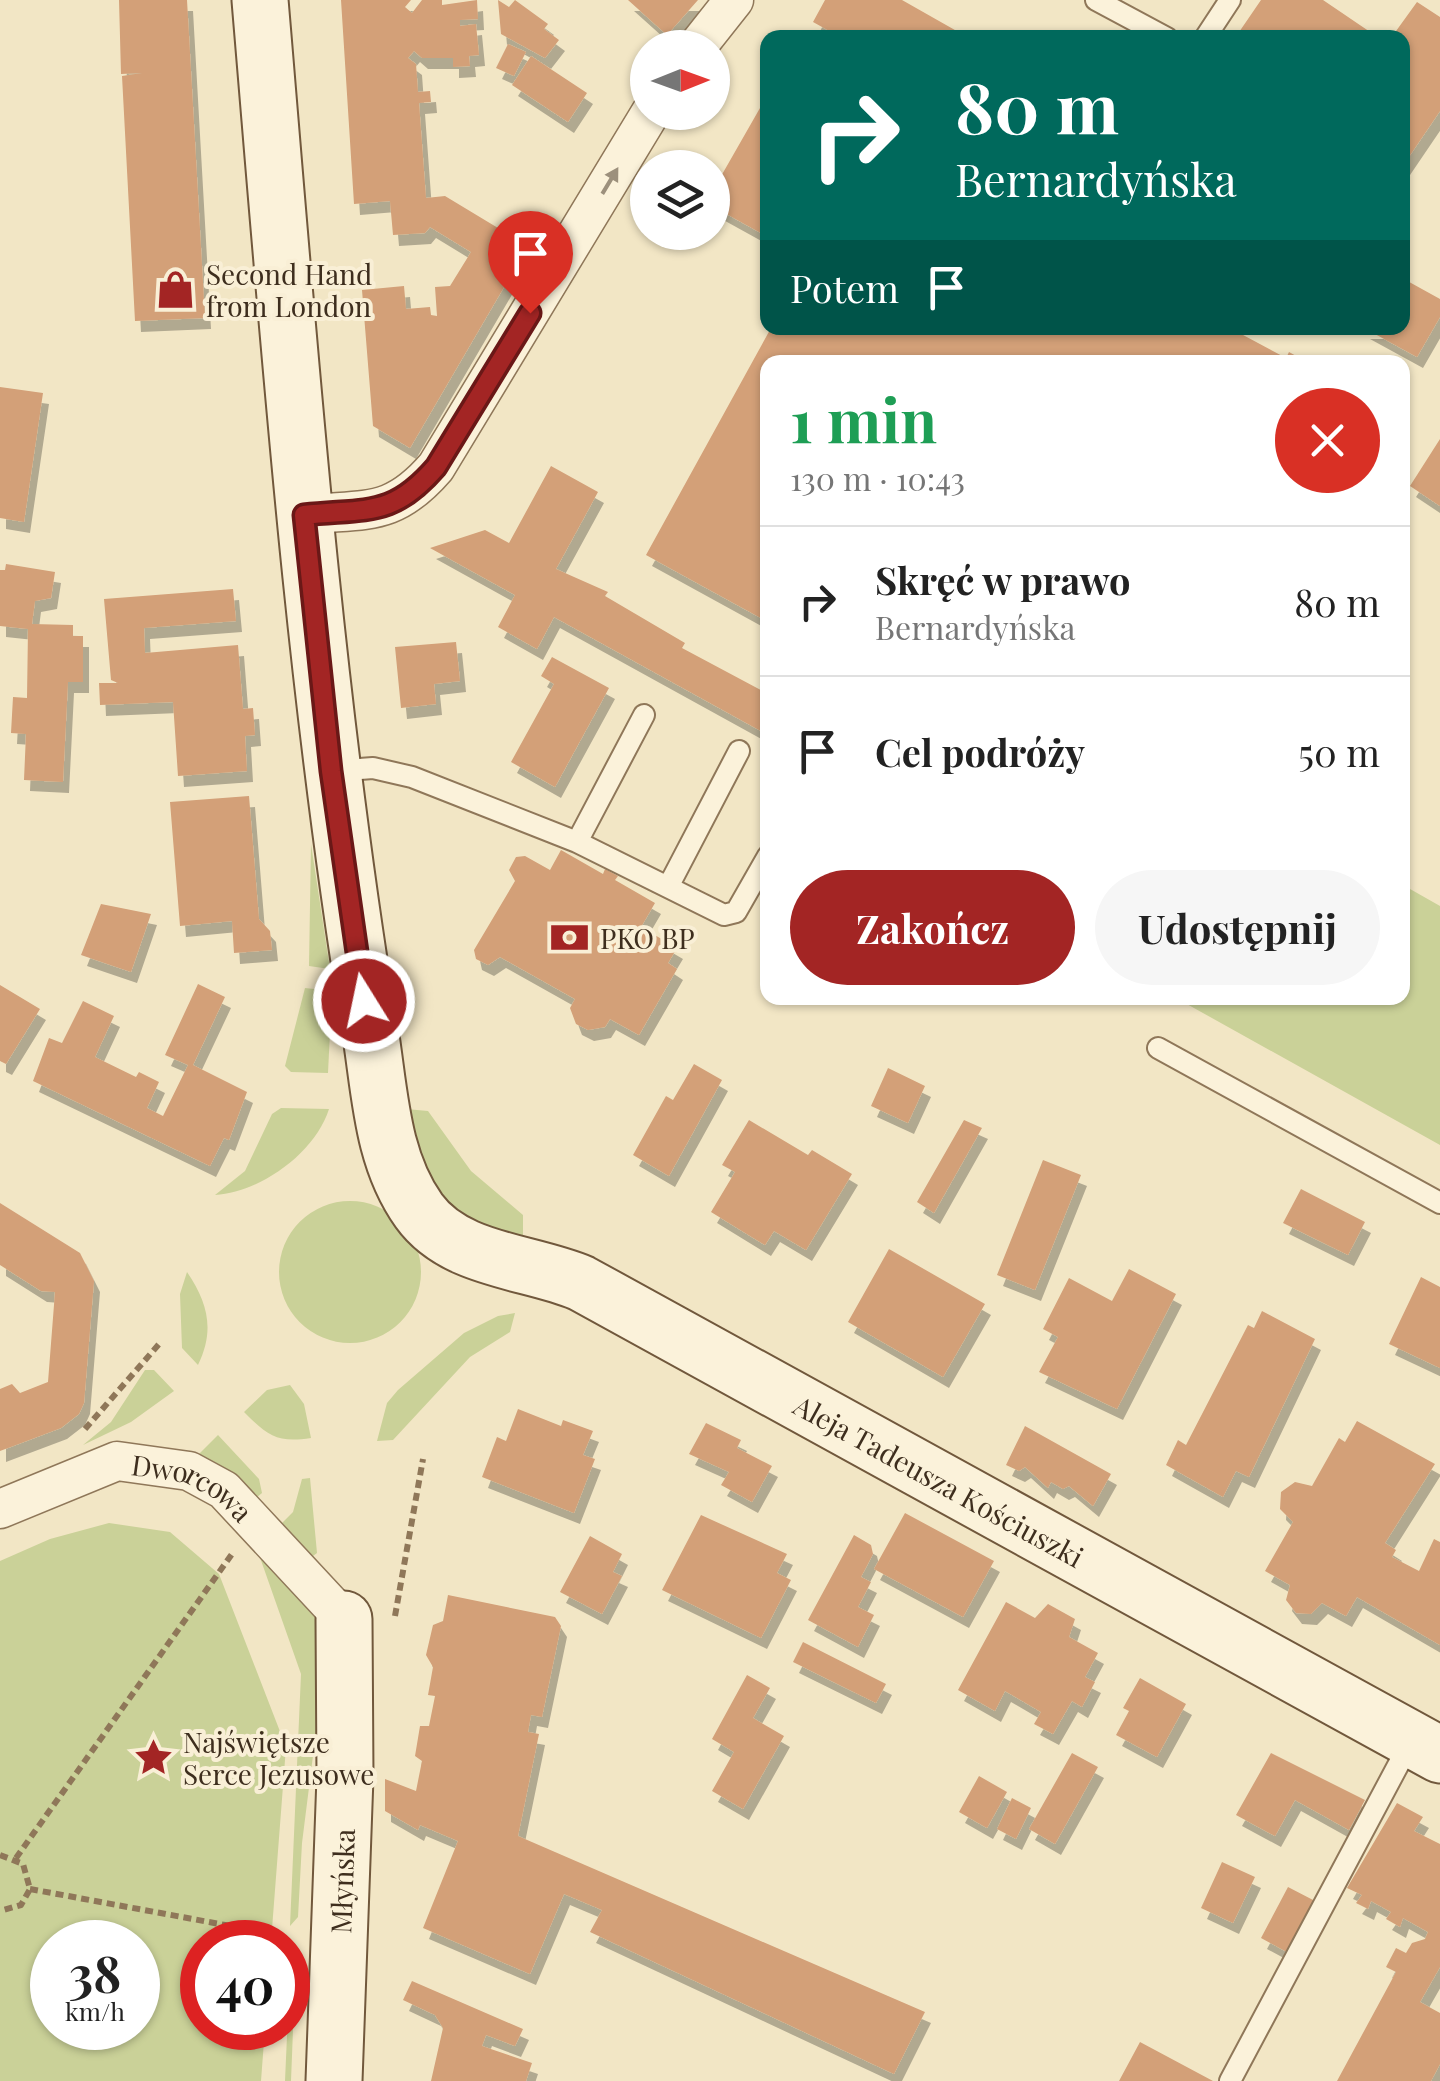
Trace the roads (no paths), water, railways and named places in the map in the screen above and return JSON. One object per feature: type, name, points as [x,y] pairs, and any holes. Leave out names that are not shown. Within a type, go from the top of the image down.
[{"type":"street","points":[[260,0],[304,515],[331,771]]},
{"type":"street","points":[[710,30],[734,0]]},
{"type":"street","points":[[304,515],[396,505],[436,467],[640,130]]},
{"type":"street","name":"Aleja Tadeusza Kościuszki","points":[[331,771],[358,972],[389,1150],[422,1215],[478,1251],[507,1262],[542,1267],[581,1283],[1426,1747]]},
{"type":"street","name":"Dworcowa","points":[[0,1509],[117,1462],[188,1471],[224,1490],[368,1628]]},
{"type":"street","name":"Młyńska","points":[[334,2081],[345,1778],[368,1628]]},
{"type":"lane","points":[[1096,0],[1152,30]]},
{"type":"lane","points":[[1210,30],[1230,0]]},
{"type":"lane","points":[[578,842],[644,716]]},
{"type":"lane","points":[[668,887],[739,750]]},
{"type":"lane","points":[[331,771],[373,768],[412,777],[578,842],[724,915],[736,912],[760,870]]},
{"type":"lane","points":[[1158,1048],[1440,1202]]},
{"type":"lane","points":[[1230,2081],[1426,1747]]},
{"type":"place","name":"Second Hand from London","points":[[176,289]]},
{"type":"place","name":"PKO BP","points":[[570,937]]},
{"type":"place","name":"Najświętsze Serce Jezusowe","points":[[153,1757]]}]
